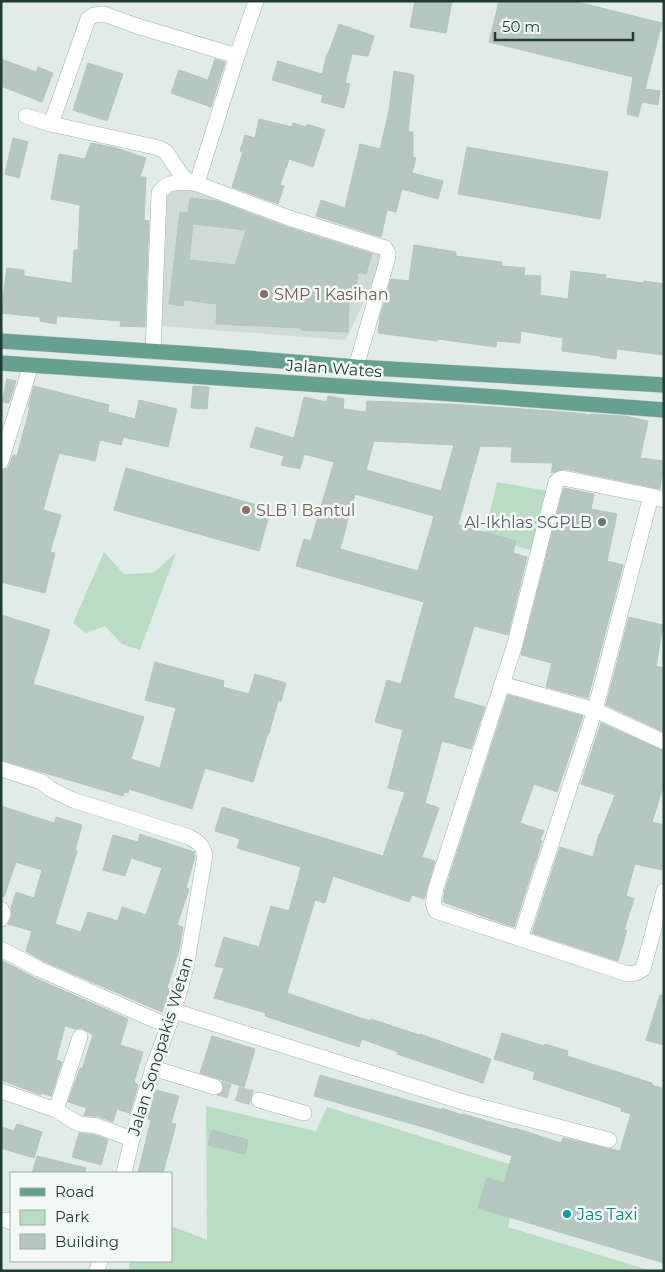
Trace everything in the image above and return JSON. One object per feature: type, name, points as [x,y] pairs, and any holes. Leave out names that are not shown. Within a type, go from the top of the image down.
[{"type":"main road","name":"Jalan Wates","points":[[1,341],[356,367],[664,385]]},
{"type":"main road","name":"Jalan Wates","points":[[1,363],[664,410]]},
{"type":"street","points":[[198,183],[256,1]]},
{"type":"street","points":[[51,124],[88,19],[94,15],[104,14],[137,26],[237,56]]},
{"type":"street","points":[[26,116],[51,124],[159,148],[166,152],[184,178],[289,218],[387,250],[388,256],[356,367]]},
{"type":"street","points":[[153,352],[159,193],[162,187],[172,182],[198,183]]},
{"type":"street","points":[[1,461],[31,365]]},
{"type":"street","points":[[520,939],[595,710],[657,498],[563,478],[558,480],[515,644],[436,888],[433,903],[436,911],[520,939],[628,974],[636,974],[643,969],[664,891]]},
{"type":"street","points":[[502,684],[595,710],[664,742]]},
{"type":"street","name":"Jalan Sonopakis Wetan","points":[[1,769],[42,782],[50,789],[73,800],[189,837],[204,849],[205,855],[186,967],[174,1011],[153,1068],[124,1172]]},
{"type":"street","points":[[1,909],[3,913],[1,919]]},
{"type":"street","points":[[1,949],[39,970],[168,1026]]},
{"type":"street","points":[[174,1011],[463,1102],[609,1140]]},
{"type":"street","points":[[56,1110],[80,1037]]},
{"type":"street","points":[[153,1068],[215,1087]]},
{"type":"street","points":[[1,1090],[56,1110],[79,1124],[97,1126],[132,1139]]},
{"type":"street","points":[[258,1100],[304,1113]]},
{"type":"shaded area","name":"SMP 1 Kasihan","points":[[183,186],[382,251],[382,262],[346,340],[161,326],[162,198]]},
{"type":"green space","points":[[497,482],[572,495],[555,557],[484,537]]},
{"type":"green space","points":[[104,552],[124,574],[153,573],[176,553],[140,650],[122,644],[105,626],[86,633],[73,623]]},
{"type":"green space","points":[[206,1106],[316,1131],[327,1107],[521,1168],[508,1227],[652,1271],[133,1271],[129,1269],[130,1262],[172,1262],[172,1226],[207,1240]]},
{"type":"building","points":[[415,1],[452,1],[446,33],[410,27]]},
{"type":"building","points":[[499,1],[573,1],[662,23],[645,89],[660,91],[658,105],[642,102],[638,117],[627,114],[633,77],[489,42]]},
{"type":"building","points":[[339,24],[374,36],[368,56],[352,54],[345,83],[350,84],[344,108],[321,102],[323,95],[272,80],[278,61],[322,74],[327,54]]},
{"type":"building","points":[[1,59],[36,72],[38,67],[53,73],[42,102],[1,86]]},
{"type":"building","points":[[215,59],[225,62],[211,107],[171,93],[179,70],[208,80]]},
{"type":"building","points":[[88,63],[123,74],[107,121],[73,110]]},
{"type":"building","points":[[394,71],[414,75],[408,132],[413,132],[413,157],[416,158],[412,173],[443,181],[438,199],[402,189],[396,212],[387,210],[381,237],[316,216],[321,200],[345,208],[360,144],[380,149],[389,111]]},
{"type":"building","points":[[259,119],[292,127],[293,123],[306,127],[307,124],[325,130],[313,167],[289,159],[280,185],[284,186],[278,204],[232,187],[243,152],[240,151],[245,135],[255,138]]},
{"type":"building","points":[[13,138],[28,142],[19,178],[5,174]]},
{"type":"building","points":[[91,143],[116,148],[146,158],[140,177],[146,177],[144,220],[149,221],[145,327],[120,326],[121,321],[57,316],[56,324],[40,321],[40,317],[1,313],[7,268],[24,270],[24,276],[72,283],[74,250],[78,250],[80,205],[51,199],[59,154],[85,159]]},
{"type":"building","points":[[467,147],[608,172],[600,219],[458,194]]},
{"type":"building","name":"SMP 1 Kasihan","points":[[190,198],[217,201],[286,227],[372,254],[366,274],[358,272],[354,302],[349,302],[348,332],[216,324],[217,304],[184,300],[183,306],[169,304],[180,212],[188,213]],"holes":[[[193,224],[246,230],[235,265],[189,260]]]},
{"type":"building","points":[[414,245],[456,252],[456,256],[502,262],[501,266],[525,268],[524,275],[541,276],[540,295],[568,299],[571,271],[606,275],[605,278],[664,284],[664,355],[617,349],[616,359],[562,351],[563,338],[521,331],[520,343],[497,341],[496,347],[378,333],[380,317],[391,279],[409,281]]},
{"type":"building","points":[[7,379],[16,381],[9,403],[2,402]]},
{"type":"building","points":[[34,386],[109,405],[108,412],[135,419],[139,400],[177,409],[168,447],[123,437],[121,445],[100,440],[95,461],[59,453],[43,510],[61,515],[50,552],[55,553],[45,593],[1,582],[1,470],[8,468],[13,455],[17,456]]},
{"type":"building","points":[[193,386],[209,387],[207,409],[191,408]]},
{"type":"building","points":[[328,396],[344,399],[343,409],[366,412],[367,401],[466,405],[625,416],[648,421],[640,458],[664,461],[660,489],[565,469],[551,473],[553,463],[511,462],[512,447],[480,446],[458,525],[516,541],[513,553],[527,557],[508,635],[474,626],[453,698],[485,707],[471,749],[442,741],[425,803],[439,808],[422,857],[435,861],[424,899],[412,895],[409,902],[333,876],[325,903],[315,900],[287,993],[370,1021],[371,1019],[420,1034],[491,1059],[483,1083],[397,1054],[398,1052],[362,1039],[359,1047],[265,1016],[266,1013],[214,998],[224,968],[215,966],[224,937],[259,947],[271,906],[289,911],[301,867],[237,848],[240,839],[215,831],[222,807],[383,856],[405,792],[388,788],[403,730],[375,722],[387,680],[401,684],[424,602],[296,566],[304,539],[311,541],[334,462],[304,454],[300,469],[281,465],[284,456],[250,447],[256,427],[294,438],[304,397],[326,402]],"holes":[[[374,441],[454,445],[441,491],[366,470]],[[355,494],[434,516],[418,571],[340,549]]]},
{"type":"building","points":[[126,468],[271,509],[259,551],[114,510]]},
{"type":"building","points":[[564,488],[594,494],[591,509],[617,514],[607,561],[623,565],[588,698],[546,687],[552,663],[521,655]]},
{"type":"building","points":[[1,615],[50,630],[33,684],[144,717],[131,759],[160,768],[176,708],[145,700],[155,662],[224,681],[223,687],[249,694],[255,674],[286,683],[281,701],[278,701],[253,782],[205,768],[192,809],[129,789],[128,793],[124,792],[123,796],[1,760]]},
{"type":"building","points":[[629,617],[663,625],[656,666],[664,668],[664,732],[606,705]]},
{"type":"building","points":[[508,695],[583,716],[557,792],[534,784],[520,823],[544,831],[514,927],[443,902],[445,890]]},
{"type":"building","points":[[601,723],[664,751],[664,784],[652,822],[664,825],[664,861],[662,870],[635,864],[626,896],[634,899],[624,930],[627,930],[618,961],[532,933],[560,847],[593,857],[599,834],[615,795],[581,784]]},
{"type":"building","points":[[1,806],[54,823],[56,817],[82,825],[75,850],[77,851],[55,924],[81,932],[88,912],[118,921],[122,907],[146,915],[162,868],[131,858],[125,876],[103,870],[113,835],[138,842],[140,834],[194,852],[195,857],[186,888],[189,889],[177,925],[183,927],[179,950],[167,988],[170,989],[162,1012],[43,961],[26,951],[32,931],[8,924],[12,916],[11,908],[16,892],[34,898],[42,870],[16,862],[4,897],[1,896]]},
{"type":"building","points":[[1,960],[35,978],[128,1019],[120,1045],[143,1052],[134,1082],[138,1085],[130,1113],[117,1109],[113,1122],[100,1117],[84,1115],[87,1108],[68,1102],[80,1068],[82,1069],[93,1035],[82,1028],[75,1029],[65,1026],[56,1060],[62,1062],[51,1096],[42,1093],[41,1095],[1,1080]]},
{"type":"building","points":[[660,995],[664,995],[664,1045],[646,1040]]},
{"type":"building","points":[[502,1033],[568,1051],[567,1056],[652,1083],[652,1085],[664,1089],[664,1263],[478,1208],[487,1178],[504,1183],[512,1156],[430,1129],[314,1096],[320,1075],[442,1110],[442,1108],[515,1128],[561,1143],[563,1138],[620,1151],[631,1114],[621,1111],[622,1108],[533,1079],[535,1072],[494,1059]]},
{"type":"building","points":[[212,1036],[255,1049],[244,1087],[200,1073]]},
{"type":"building","points":[[156,1090],[179,1096],[171,1123],[176,1124],[163,1172],[138,1172],[151,1120],[148,1119]]},
{"type":"building","points":[[17,1124],[42,1132],[34,1158],[1,1148],[1,1127],[14,1131]]},
{"type":"building","points":[[212,1130],[248,1140],[245,1154],[208,1145]]},
{"type":"building","points":[[79,1133],[95,1135],[108,1140],[101,1165],[72,1157]]},
{"type":"building","points":[[37,1156],[86,1168],[85,1172],[32,1172]]},
{"type":"tunnel","points":[[215,1087],[259,1100]]},
{"type":"place","name":"SMP 1 Kasihan","points":[[264,294]]},
{"type":"place","name":"SLB 1 Bantul","points":[[246,510]]},
{"type":"place","name":"Al-Ikhlas SGPLB","points":[[602,522]]},
{"type":"place","name":"Jas Taxi","points":[[567,1214]]}]
